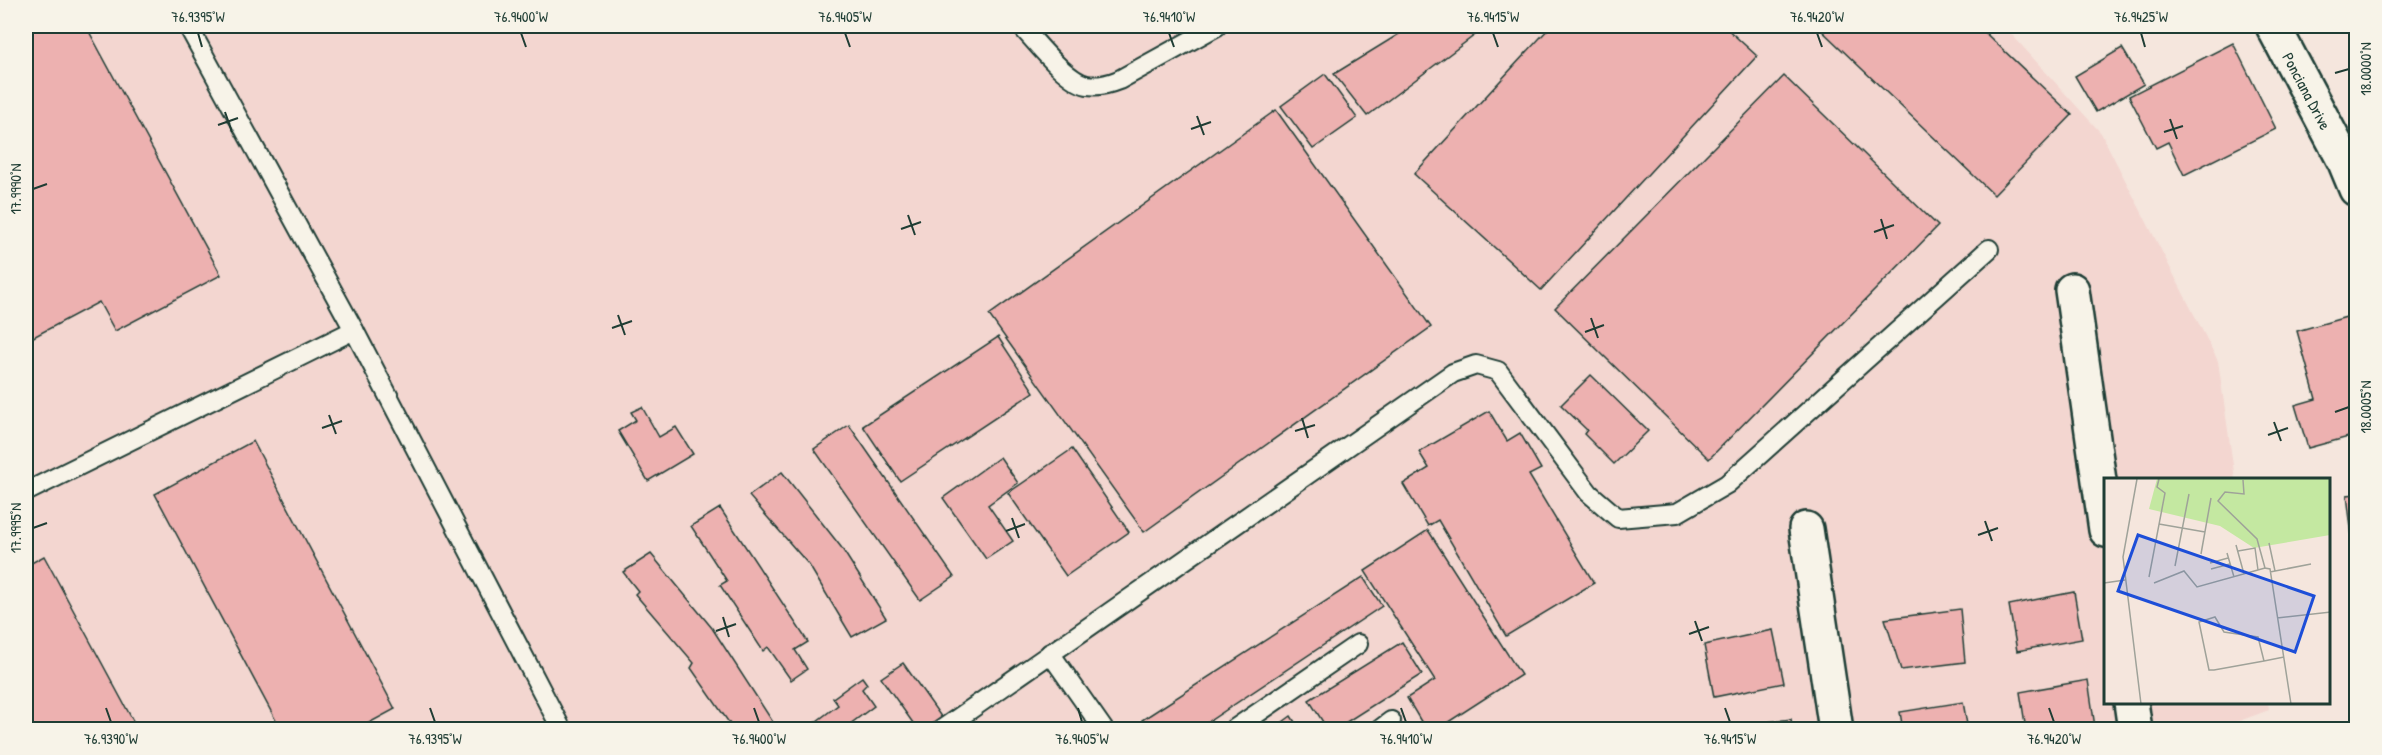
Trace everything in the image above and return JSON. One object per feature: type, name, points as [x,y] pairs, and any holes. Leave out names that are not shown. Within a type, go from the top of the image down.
[{"type":"street","name":"Ponciana Drive","points":[[2273,26],[2352,167]]},
{"type":"street","points":[[2072,290],[2104,516]]},
{"type":"street","points":[[1806,529],[1836,729]]},
{"type":"street","points":[[2131,704],[2134,729]]},
{"type":"lane","points":[[188,26],[354,330],[561,729]]},
{"type":"lane","points":[[1021,26],[1062,71],[1085,85],[1105,85],[1119,80],[1217,26]]},
{"type":"lane","points":[[941,729],[1453,373],[1476,365],[1498,371],[1589,494],[1618,518],[1677,513],[1727,484],[1989,249]]},
{"type":"lane","points":[[26,492],[354,330]]},
{"type":"lane","points":[[1233,729],[1358,644]]},
{"type":"lane","points":[[1050,653],[1104,729]]},
{"type":"shaded area","points":[[26,26],[2004,26],[2101,133],[2218,361],[2235,478],[2104,478],[2104,704],[2268,704],[2269,710],[2215,730],[26,729]]},
{"type":"building","points":[[26,26],[86,26],[221,275],[115,331],[99,302],[26,341]]},
{"type":"building","points":[[1412,26],[1487,26],[1367,116],[1334,74]]},
{"type":"building","points":[[1551,26],[1724,26],[1757,56],[1541,290],[1414,174]]},
{"type":"building","points":[[1817,26],[1978,26],[2072,115],[1994,195]]},
{"type":"building","points":[[2233,43],[2276,129],[2184,175],[2168,142],[2156,148],[2129,96]]},
{"type":"building","points":[[2122,48],[2144,84],[2096,112],[2075,76]]},
{"type":"building","points":[[1325,74],[1357,118],[1313,149],[1281,106]]},
{"type":"building","points":[[1784,76],[1938,226],[1709,459],[1555,308]]},
{"type":"building","points":[[1276,110],[1431,327],[1144,532],[989,315]]},
{"type":"building","points":[[2350,316],[2354,331],[2356,330],[2356,435],[2308,448],[2295,405],[2316,399],[2297,331]]},
{"type":"building","points":[[998,337],[1034,392],[900,481],[863,426]]},
{"type":"building","points":[[1591,375],[1648,431],[1614,464],[1584,434],[1587,430],[1561,405]]},
{"type":"building","points":[[642,407],[659,437],[676,427],[693,454],[648,481],[618,431],[636,420],[631,412]]},
{"type":"building","points":[[1489,411],[1507,441],[1520,433],[1541,469],[1529,475],[1594,583],[1506,636],[1438,520],[1428,526],[1403,484],[1429,468],[1419,452]]},
{"type":"building","points":[[849,425],[954,577],[920,600],[814,449]]},
{"type":"building","points":[[253,441],[395,709],[356,730],[281,730],[155,494]]},
{"type":"building","points":[[1072,449],[1129,532],[1066,576],[1008,493]]},
{"type":"building","points":[[1000,457],[1018,483],[988,505],[1013,541],[986,559],[943,498]]},
{"type":"building","points":[[782,472],[841,547],[886,618],[852,637],[809,565],[749,496]]},
{"type":"building","points":[[2356,494],[2356,570],[2347,495]]},
{"type":"building","points":[[720,508],[808,642],[795,650],[807,669],[791,680],[768,647],[763,651],[720,585],[727,581],[691,526]]},
{"type":"building","points":[[1428,530],[1521,675],[1436,730],[1426,730],[1407,698],[1435,680],[1365,571]]},
{"type":"building","points":[[651,554],[712,628],[778,730],[734,730],[691,668],[694,663],[635,594],[638,591],[623,572]]},
{"type":"building","points":[[44,556],[138,730],[26,730],[26,566]]},
{"type":"building","points":[[1363,577],[1382,606],[1196,730],[1149,730],[1142,720]]},
{"type":"building","points":[[2074,592],[2082,639],[2017,651],[2009,605]]},
{"type":"building","points":[[1960,609],[1965,662],[1901,670],[1885,619]]},
{"type":"building","points":[[1773,630],[1784,683],[1714,697],[1704,645]]},
{"type":"building","points":[[1402,642],[1422,674],[1334,730],[1328,730],[1309,700]]},
{"type":"building","points":[[903,663],[942,718],[926,730],[918,730],[881,678]]},
{"type":"building","points":[[862,677],[867,684],[862,689],[874,706],[842,730],[812,730],[809,727],[838,705],[833,698]]},
{"type":"building","points":[[2088,680],[2095,727],[2081,730],[2026,730],[2020,692]]},
{"type":"building","points":[[1963,702],[1968,730],[1903,730],[1900,712]]},
{"type":"building","points":[[1291,716],[1300,730],[1272,730]]},
{"type":"building","points":[[1791,719],[1793,730],[1725,730],[1725,727]]},
{"type":"building","points":[[2356,720],[2356,730],[2340,730],[2340,722]]}]
